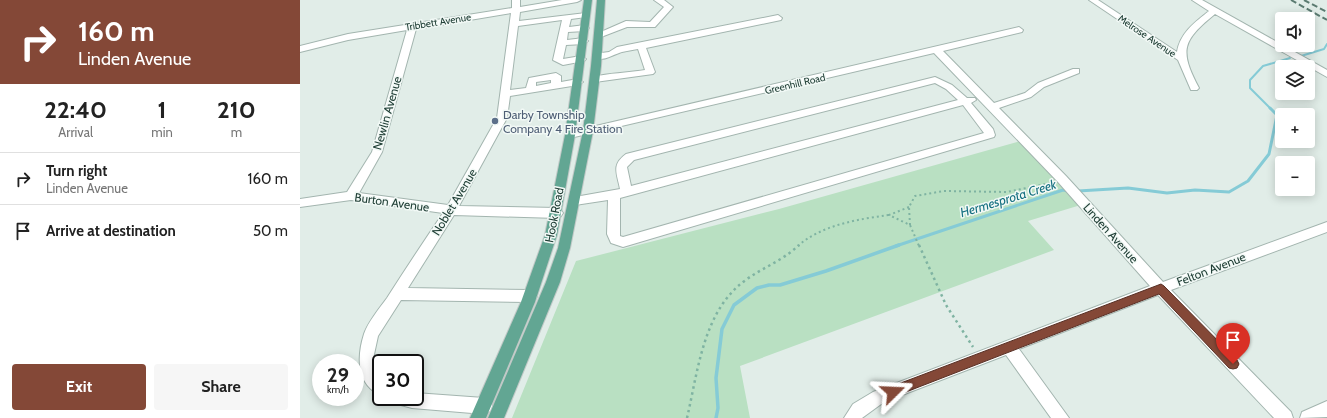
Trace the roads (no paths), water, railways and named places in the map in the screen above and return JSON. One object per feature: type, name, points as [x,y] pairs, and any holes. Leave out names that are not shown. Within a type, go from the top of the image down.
[{"type":"main road","name":"Hook Road","points":[[481,412],[544,260],[556,213],[570,135],[584,41],[588,0]]},
{"type":"main road","name":"Hook Road","points":[[496,418],[553,282],[564,248],[575,201],[588,131],[595,78],[601,0]]},
{"type":"street","name":"Tribbett Avenue","points":[[300,49],[348,37],[516,5],[577,0]]},
{"type":"street","points":[[598,35],[626,24],[652,25],[669,7],[658,0]]},
{"type":"street","name":"Melrose Avenue","points":[[1093,0],[1180,58]]},
{"type":"street","points":[[1196,0],[1302,60]]},
{"type":"street","name":"Noblet Avenue","points":[[372,379],[368,370],[366,359],[371,334],[378,320],[451,210],[502,118],[516,5]]},
{"type":"street","points":[[1194,88],[1180,58],[1180,49],[1190,30],[1214,11]]},
{"type":"street","points":[[514,24],[586,15]]},
{"type":"street","points":[[567,17],[558,60],[581,59]]},
{"type":"street","points":[[597,56],[612,54],[617,50],[778,18]]},
{"type":"street","name":"Newlin Avenue","points":[[351,196],[377,152],[412,26]]},
{"type":"street","points":[[564,30],[585,28]]},
{"type":"street","name":"Greenhill Road","points":[[570,135],[1019,30]]},
{"type":"street","points":[[562,43],[584,41]]},
{"type":"street","points":[[595,78],[615,75],[620,77],[650,72],[641,46]]},
{"type":"street","name":"Linden Avenue","points":[[937,50],[1062,180],[1161,289],[1285,418]]},
{"type":"street","points":[[1315,67],[1327,66]]},
{"type":"street","points":[[1315,68],[1327,74]]},
{"type":"street","points":[[992,107],[1028,95],[1041,85],[1076,71]]},
{"type":"street","points":[[614,194],[613,234],[615,240],[623,242],[990,135],[989,131],[964,102],[944,82],[935,80],[630,158],[623,162],[621,167],[626,192]]},
{"type":"street","points":[[505,94],[578,82]]},
{"type":"street","points":[[575,201],[626,192],[964,102],[981,96]]},
{"type":"street","name":"Burton Avenue","points":[[300,202],[351,196],[451,210],[556,213]]},
{"type":"street","name":"Felton Avenue","points":[[852,417],[859,409],[879,397],[1236,259],[1327,226]]},
{"type":"street","points":[[396,294],[530,296]]},
{"type":"street","points":[[1009,346],[1061,418]]},
{"type":"street","points":[[424,402],[481,412]]},
{"type":"street","points":[[1308,418],[1327,409]]},
{"type":"waterway","name":"Hermesprota Creek","points":[[1301,56],[1324,49],[1327,44]]},
{"type":"waterway","name":"Hermesprota Creek","points":[[1078,191],[1128,188],[1167,193],[1195,190],[1229,192],[1248,181],[1269,154],[1277,115],[1250,88],[1250,80],[1263,66],[1290,58]]},
{"type":"waterway","name":"Hermesprota Creek","points":[[896,246],[1063,190],[1068,191]]},
{"type":"waterway","name":"Hermesprota Creek","points":[[716,418],[718,408],[716,378],[722,329],[734,305],[757,288],[769,285],[780,285],[826,271],[899,245]]},
{"type":"railway","points":[[1291,0],[1327,20]]},
{"type":"railway","points":[[1304,0],[1327,12]]},
{"type":"place","name":"Darby Township Company 4 Fire Station","points":[[495,121]]}]
